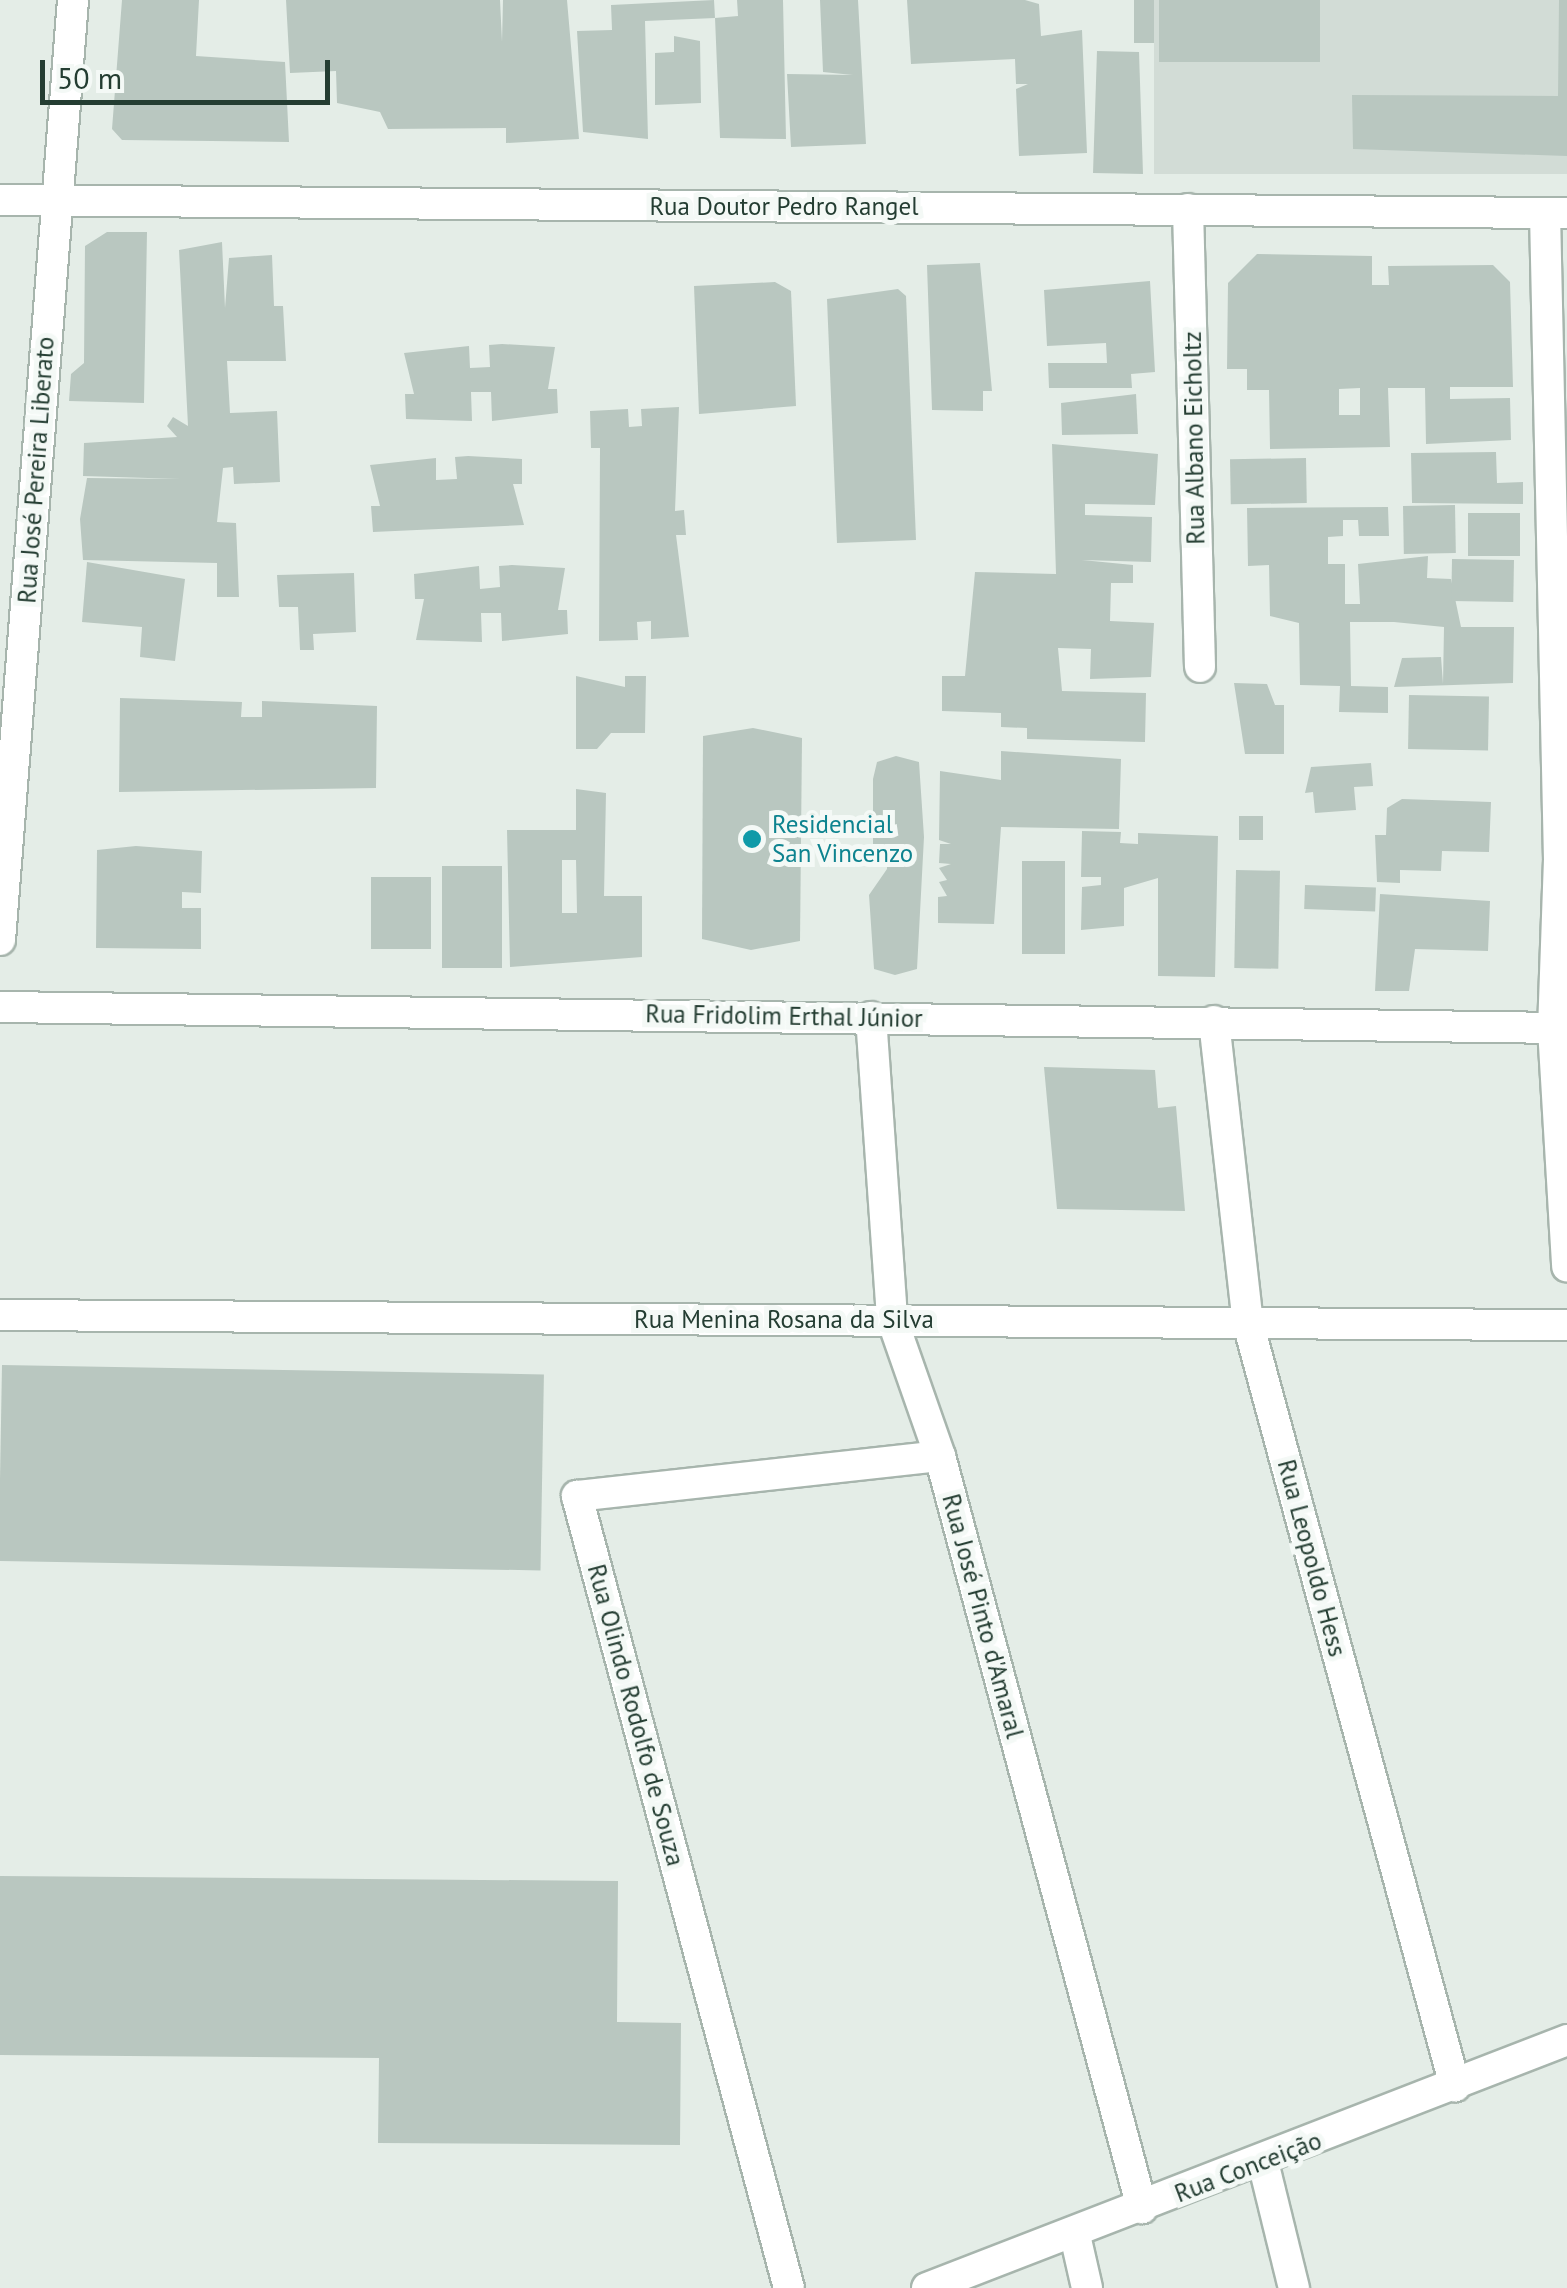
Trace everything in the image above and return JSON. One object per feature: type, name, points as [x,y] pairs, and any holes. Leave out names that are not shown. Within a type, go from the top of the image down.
[{"type":"street","name":"Rua José Pereira Liberato","points":[[0,940],[12,630],[57,200],[73,0]]},
{"type":"street","name":"Rua Doutor Pedro Rangel","points":[[0,200],[1556,213]]},
{"type":"street","name":"Rua Albano Eicholtz","points":[[1188,209],[1200,666]]},
{"type":"street","points":[[1556,213],[1563,859],[1560,1028],[1567,1267]]},
{"type":"street","name":"Rua Fridolim Erthal Júnior","points":[[0,1007],[1560,1028]]},
{"type":"street","name":"Rua José Pinto d'Amaral","points":[[871,1017],[892,1319],[940,1456],[1142,2208]]},
{"type":"street","name":"Rua Leopoldo Hess","points":[[1214,1022],[1248,1323],[1455,2086]]},
{"type":"street","name":"Rua Menina Rosana da Silva","points":[[0,1315],[1567,1324]]},
{"type":"street","name":"Rua Olindo Rodolfo de Souza","points":[[788,2288],[577,1496],[940,1456]]},
{"type":"street","name":"Rua Conceição","points":[[927,2288],[1263,2162],[1567,2040]]},
{"type":"street","points":[[1263,2162],[1294,2288]]},
{"type":"street","points":[[1074,2235],[1087,2288]]},
{"type":"shaded area","points":[[1154,0],[1567,0],[1567,174],[1154,174]]},
{"type":"building","points":[[122,0],[199,0],[196,56],[285,62],[289,142],[122,140],[112,129]]},
{"type":"building","points":[[286,0],[500,0],[502,42],[503,0],[567,0],[579,139],[506,143],[506,128],[388,129],[380,112],[337,103],[336,71],[290,73]]},
{"type":"building","points":[[714,0],[715,18],[645,21],[648,139],[583,132],[577,31],[612,30],[611,5]]},
{"type":"building","points":[[737,0],[783,0],[786,139],[720,138],[715,18],[738,16]]},
{"type":"building","points":[[820,0],[858,0],[866,144],[791,147],[787,74],[853,75],[823,72]]},
{"type":"building","points":[[907,0],[1025,0],[1039,4],[1041,36],[1082,30],[1087,153],[1019,156],[1016,89],[1028,84],[1016,84],[1015,59],[911,64]]},
{"type":"building","points":[[1134,0],[1154,0],[1154,43],[1134,43]]},
{"type":"building","points":[[1159,0],[1320,0],[1320,62],[1159,62]]},
{"type":"building","points":[[1559,0],[1567,0],[1567,156],[1353,149],[1352,95],[1558,96]]},
{"type":"building","points":[[674,36],[700,41],[701,103],[655,105],[655,53],[674,52]]},
{"type":"building","points":[[1097,51],[1139,52],[1143,174],[1093,173]]},
{"type":"building","points":[[107,232],[147,232],[144,403],[69,401],[71,374],[84,363],[85,246]]},
{"type":"building","points":[[222,242],[225,308],[229,258],[272,255],[274,306],[283,306],[286,361],[227,361],[230,413],[277,411],[280,482],[234,484],[233,467],[223,468],[217,522],[236,523],[239,597],[217,597],[217,563],[83,560],[80,519],[87,478],[181,479],[83,476],[84,443],[177,437],[167,426],[173,417],[188,426],[179,250]]},
{"type":"building","points":[[1257,254],[1372,256],[1372,285],[1389,285],[1388,266],[1493,265],[1510,282],[1513,387],[1450,387],[1450,399],[1510,398],[1511,440],[1426,444],[1425,388],[1388,388],[1390,447],[1270,449],[1269,390],[1247,390],[1247,369],[1227,369],[1228,283]],"holes":[[[1360,388],[1360,415],[1339,415],[1339,389]]]},
{"type":"building","points":[[980,263],[992,391],[983,391],[983,411],[932,410],[927,265]]},
{"type":"building","points":[[1150,281],[1155,372],[1131,374],[1132,388],[1049,388],[1048,363],[1107,363],[1106,343],[1047,346],[1044,290]]},
{"type":"building","points":[[775,282],[791,291],[796,406],[699,414],[694,286]]},
{"type":"building","points":[[898,289],[906,296],[916,540],[837,543],[827,299]]},
{"type":"building","points":[[489,345],[555,347],[548,389],[557,389],[558,413],[492,421],[491,392],[471,392],[472,421],[406,419],[405,394],[414,394],[404,353],[469,346],[470,368],[490,367]]},
{"type":"building","points":[[1136,394],[1138,434],[1062,435],[1061,403]]},
{"type":"building","points":[[679,407],[675,511],[684,510],[686,535],[676,535],[689,637],[651,639],[651,621],[637,622],[638,640],[599,641],[600,448],[591,448],[590,411],[628,409],[629,427],[642,426],[641,409]]},
{"type":"building","points":[[1052,444],[1158,454],[1155,505],[1085,504],[1085,515],[1152,517],[1151,562],[1082,560],[1133,565],[1133,583],[1111,583],[1110,621],[1154,623],[1151,677],[1090,679],[1091,649],[1058,648],[1062,691],[1146,693],[1145,742],[1027,739],[1027,728],[1001,727],[1001,713],[942,711],[942,676],[965,676],[975,572],[1056,574]]},
{"type":"building","points":[[1496,452],[1497,483],[1523,482],[1523,504],[1412,503],[1411,453]]},
{"type":"building","points":[[455,457],[522,459],[522,484],[513,484],[524,525],[373,532],[371,506],[380,506],[370,465],[436,458],[436,480],[457,479]]},
{"type":"building","points":[[1306,458],[1307,503],[1231,504],[1230,459]]},
{"type":"building","points":[[1455,505],[1456,553],[1404,554],[1403,506]]},
{"type":"building","points":[[1388,507],[1389,536],[1359,536],[1358,520],[1343,520],[1343,536],[1328,537],[1328,564],[1345,564],[1345,604],[1360,604],[1358,564],[1428,556],[1427,578],[1451,579],[1461,627],[1514,627],[1513,683],[1394,687],[1402,658],[1441,657],[1443,684],[1444,627],[1350,622],[1351,686],[1388,687],[1388,713],[1339,712],[1340,686],[1300,685],[1299,623],[1270,616],[1269,565],[1248,566],[1247,508]]},
{"type":"building","points":[[1468,513],[1520,513],[1520,556],[1468,556]]},
{"type":"building","points":[[1452,559],[1514,560],[1513,602],[1451,601]]},
{"type":"building","points":[[87,562],[185,579],[175,661],[140,657],[142,627],[82,622]]},
{"type":"building","points":[[479,566],[480,589],[500,587],[499,566],[565,568],[558,610],[567,610],[568,634],[502,641],[501,613],[481,613],[482,642],[416,640],[424,599],[415,599],[414,574]]},
{"type":"building","points":[[354,573],[356,632],[313,634],[314,650],[300,650],[298,607],[279,607],[277,575]]},
{"type":"building","points":[[576,676],[625,687],[625,676],[646,676],[645,733],[611,733],[597,749],[576,749]]},
{"type":"building","points":[[1234,683],[1267,684],[1275,705],[1284,705],[1284,754],[1245,754]]},
{"type":"building","points":[[1409,695],[1489,696],[1488,750],[1408,749]]},
{"type":"building","points":[[120,698],[242,702],[241,717],[262,717],[262,701],[377,706],[376,788],[119,792]]},
{"type":"building","name":"Residencial San Vincenzo","points":[[753,728],[802,738],[800,941],[751,950],[702,939],[703,736]]},
{"type":"building","points":[[1001,751],[1121,759],[1119,829],[1001,827],[994,924],[938,923],[938,897],[947,896],[939,882],[947,880],[939,868],[951,864],[939,863],[940,844],[951,844],[939,840],[940,771],[1001,780]]},
{"type":"building","points":[[896,756],[919,762],[924,837],[917,969],[895,975],[874,969],[869,895],[887,869],[887,852],[873,852],[873,779],[877,762]]},
{"type":"building","points":[[1371,763],[1373,786],[1354,787],[1356,810],[1315,813],[1313,792],[1305,793],[1311,767]]},
{"type":"building","points":[[576,789],[606,793],[604,896],[642,896],[642,957],[510,967],[507,830],[576,830]],"holes":[[[562,860],[576,860],[577,913],[562,913]]]},
{"type":"building","points":[[1402,799],[1491,802],[1489,852],[1442,851],[1441,871],[1400,870],[1400,883],[1377,882],[1375,835],[1386,835],[1387,808]]},
{"type":"building","points":[[1239,816],[1263,816],[1263,840],[1239,840]]},
{"type":"building","points":[[1082,831],[1121,832],[1120,843],[1138,844],[1138,833],[1218,836],[1215,977],[1158,976],[1158,878],[1124,888],[1124,926],[1081,930],[1082,887],[1101,885],[1101,877],[1081,877]]},
{"type":"building","points":[[136,846],[202,851],[201,893],[182,892],[182,908],[201,908],[201,949],[96,948],[97,850]]},
{"type":"building","points":[[1022,861],[1065,861],[1065,954],[1022,954]]},
{"type":"building","points":[[442,866],[502,866],[502,968],[442,968]]},
{"type":"building","points":[[1236,870],[1280,871],[1278,969],[1234,968]]},
{"type":"building","points":[[371,877],[431,877],[431,949],[371,949]]},
{"type":"building","points":[[1305,885],[1376,887],[1375,911],[1304,909]]},
{"type":"building","points":[[1380,894],[1490,901],[1488,951],[1415,949],[1409,991],[1375,991]]},
{"type":"building","points":[[1044,1067],[1155,1070],[1158,1108],[1176,1106],[1185,1211],[1057,1209]]},
{"type":"building","points":[[2,1365],[544,1374],[540,1570],[0,1561]]},
{"type":"building","points":[[0,1876],[618,1881],[617,2022],[681,2023],[680,2145],[378,2143],[379,2058],[0,2055]]},
{"type":"place","name":"Residencial San Vincenzo","points":[[752,839]]}]
